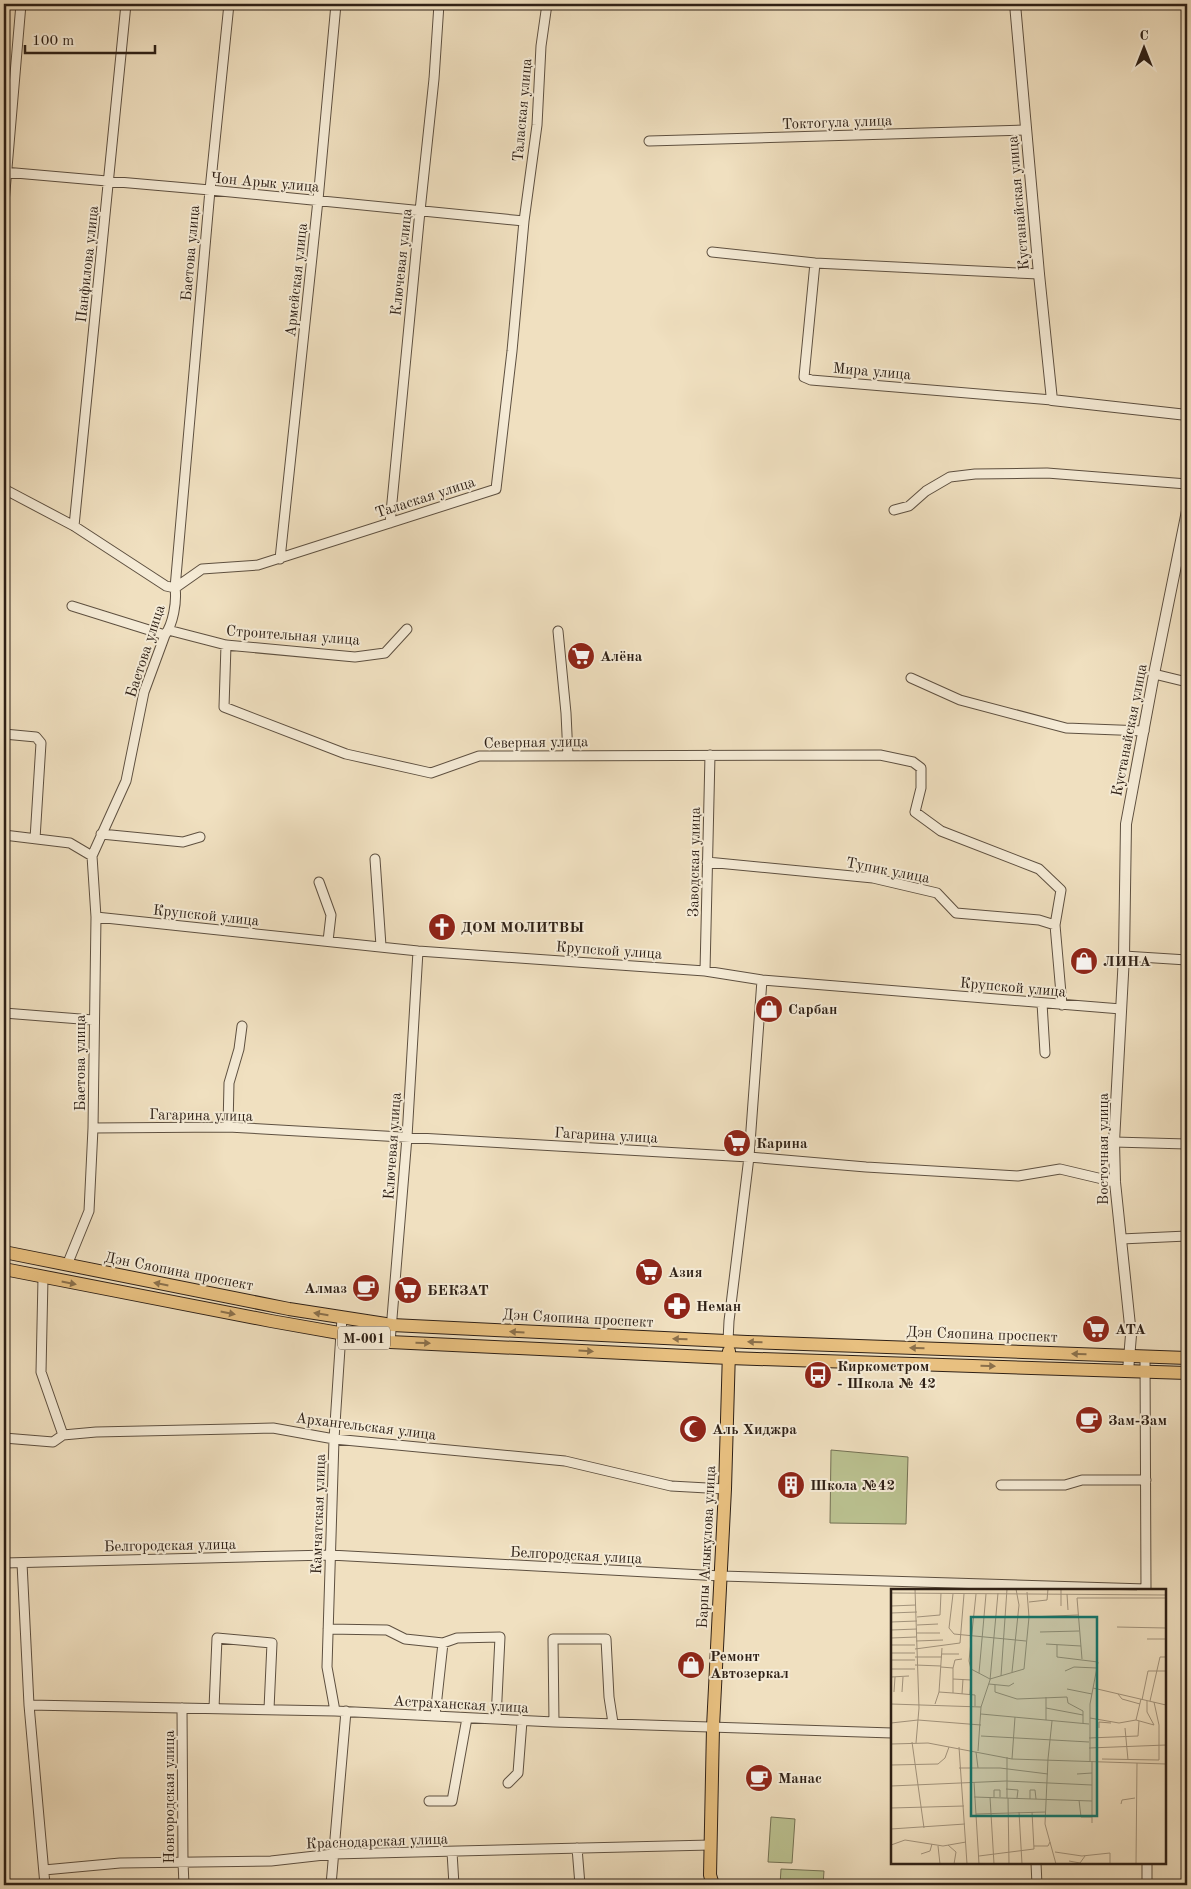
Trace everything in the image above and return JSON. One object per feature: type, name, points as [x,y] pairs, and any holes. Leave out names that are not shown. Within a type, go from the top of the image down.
[{"type":"main road","name":"Дэн Сяопина проспект","points":[[4,1252],[282,1308],[392,1325],[728,1341],[1187,1358]]},
{"type":"main road","name":"M-001","points":[[4,1270],[390,1342],[729,1358],[1187,1373]]},
{"type":"main road","name":"Барпы Алыкулова улица","points":[[710,1882],[714,1727],[725,1489],[728,1341]]},
{"type":"street","points":[[4,203],[21,4]]},
{"type":"street","name":"Панфилова улица","points":[[74,526],[126,4]]},
{"type":"street","name":"Баетова улица","points":[[67,1265],[88,1211],[93,1128],[93,1020],[96,917],[92,856],[126,781],[144,692],[166,633],[176,598],[174,588],[229,4]]},
{"type":"street","name":"Армейская улица","points":[[280,559],[318,200],[336,4]]},
{"type":"street","name":"Ключевая улица","points":[[390,523],[434,79],[439,4]]},
{"type":"street","name":"Талаская улица","points":[[174,588],[202,569],[258,565],[496,489],[512,351],[524,221],[537,125],[541,46],[547,4]]},
{"type":"street","name":"Кустанайская улица","points":[[1015,4],[1038,274],[1052,400]]},
{"type":"street","name":"Токтогула улица","points":[[649,141],[1026,130]]},
{"type":"street","name":"Чон Арык улица","points":[[6,172],[318,200],[524,221]]},
{"type":"street","points":[[712,252],[815,263],[1038,274]]},
{"type":"street","name":"Мира улица","points":[[815,263],[804,377],[811,380],[1052,400]]},
{"type":"street","points":[[1052,400],[1187,415]]},
{"type":"street","points":[[894,510],[909,506],[926,492],[950,477],[975,474],[1047,473],[1187,484]]},
{"type":"street","points":[[4,489],[74,526],[166,586],[174,588]]},
{"type":"street","name":"Кустанайская улица","points":[[1124,956],[1126,824],[1187,511]]},
{"type":"street","name":"Строительная улица","points":[[72,606],[166,633],[226,645],[355,657],[385,653],[407,629]]},
{"type":"street","points":[[558,631],[568,756]]},
{"type":"street","name":"Северная улица","points":[[226,645],[224,707],[346,754],[431,773],[479,756],[880,755],[913,762],[921,768],[921,788],[915,812],[941,831],[1039,869],[1061,890],[1056,925]]},
{"type":"street","points":[[1154,674],[1187,682]]},
{"type":"street","points":[[912,678],[960,700],[1066,728],[1144,731]]},
{"type":"street","points":[[4,734],[36,737],[41,743],[35,839]]},
{"type":"street","name":"Заводская улица","points":[[706,971],[710,755]]},
{"type":"street","points":[[101,834],[182,842],[200,837]]},
{"type":"street","points":[[4,835],[70,843],[92,856]]},
{"type":"street","points":[[375,859],[381,946]]},
{"type":"street","name":"Тупик улица","points":[[707,862],[873,878],[937,894],[956,914],[1038,920],[1056,925]]},
{"type":"street","points":[[319,882],[330,915],[328,941]]},
{"type":"street","name":"Крупской улица","points":[[96,917],[418,951],[706,971],[762,980],[1121,1009]]},
{"type":"street","points":[[1056,925],[1062,1005]]},
{"type":"street","name":"Ключевая улица","points":[[390,1342],[407,1137],[418,951]]},
{"type":"street","points":[[1124,956],[1187,960]]},
{"type":"street","name":"Восточная улица","points":[[1124,956],[1114,1142],[1115,1182],[1131,1335],[1128,1371]]},
{"type":"street","points":[[728,1341],[749,1157],[762,980]]},
{"type":"street","points":[[1042,1003],[1045,1052]]},
{"type":"street","points":[[4,1013],[93,1020]]},
{"type":"street","points":[[228,1127],[229,1083],[239,1049],[242,1026]]},
{"type":"street","name":"Гагарина улица","points":[[93,1128],[228,1127],[749,1157],[866,1167],[1018,1176],[1060,1169],[1115,1182]]},
{"type":"street","points":[[1114,1142],[1187,1144]]},
{"type":"street","points":[[1121,1239],[1187,1236]]},
{"type":"street","points":[[43,1278],[41,1372],[63,1435]]},
{"type":"street","name":"Камчатская улица","points":[[335,1711],[327,1667],[334,1439],[342,1318]]},
{"type":"street","points":[[1145,1356],[1146,1589]]},
{"type":"street","name":"Архангельская улица","points":[[4,1438],[54,1442],[63,1435],[96,1432],[273,1428],[334,1439],[565,1461],[671,1486],[725,1489]]},
{"type":"street","points":[[1001,1485],[1065,1485],[1082,1480],[1146,1480]]},
{"type":"street","name":"Белгородская улица","points":[[4,1563],[330,1555],[721,1576],[1116,1589]]},
{"type":"street","points":[[22,1563],[29,1706],[45,1885]]},
{"type":"street","points":[[328,1629],[386,1630],[405,1639],[443,1643],[458,1638],[500,1636],[496,1719]]},
{"type":"street","points":[[214,1708],[217,1638],[272,1643],[269,1709]]},
{"type":"street","points":[[554,1722],[553,1638],[606,1639],[609,1697],[613,1723]]},
{"type":"street","points":[[435,1716],[443,1643]]},
{"type":"street","name":"Астраханская улица","points":[[29,1706],[346,1711],[522,1721],[891,1733]]},
{"type":"street","name":"Новгородская улица","points":[[182,1708],[182,1862],[184,1885]]},
{"type":"street","points":[[331,1885],[346,1711]]},
{"type":"street","points":[[429,1801],[452,1801],[467,1718]]},
{"type":"street","points":[[508,1783],[518,1773],[522,1721]]},
{"type":"street","name":"Краснодарская улица","points":[[44,1870],[120,1863],[270,1861],[333,1854],[711,1846]]},
{"type":"street","points":[[578,1848],[580,1885]]},
{"type":"street","points":[[452,1852],[454,1885]]},
{"type":"street","points":[[1036,1864],[1036,1885]]},
{"type":"street","points":[[1147,1864],[1147,1885]]},
{"type":"green space","points":[[831,1450],[908,1457],[906,1524],[830,1523]]},
{"type":"green space","points":[[771,1817],[795,1819],[792,1863],[768,1862]]},
{"type":"green space","points":[[781,1869],[824,1871],[823,1885],[780,1885]]},
{"type":"place","name":"Алёна","points":[[581,656]]},
{"type":"place","name":"ДОМ МОЛИТВЫ","points":[[442,927]]},
{"type":"place","name":"ЛИНА","points":[[1084,961]]},
{"type":"place","name":"Сарбан","points":[[769,1009]]},
{"type":"place","name":"Карина","points":[[737,1143]]},
{"type":"place","name":"Азия","points":[[649,1272]]},
{"type":"place","name":"Алмаз","points":[[366,1288]]},
{"type":"place","name":"БЕКЗАТ","points":[[408,1290]]},
{"type":"place","name":"Неман","points":[[677,1306]]},
{"type":"place","name":"АТА","points":[[1096,1329]]},
{"type":"place","name":"Киркомстром - Школа № 42","points":[[818,1375]]},
{"type":"place","name":"Зам-Зам","points":[[1089,1420]]},
{"type":"place","name":"Аль Хиджра","points":[[693,1429]]},
{"type":"place","name":"Школа №42","points":[[791,1485]]},
{"type":"place","name":"Ремонт Автозеркал","points":[[691,1665]]},
{"type":"place","name":"Манас","points":[[759,1778]]}]
